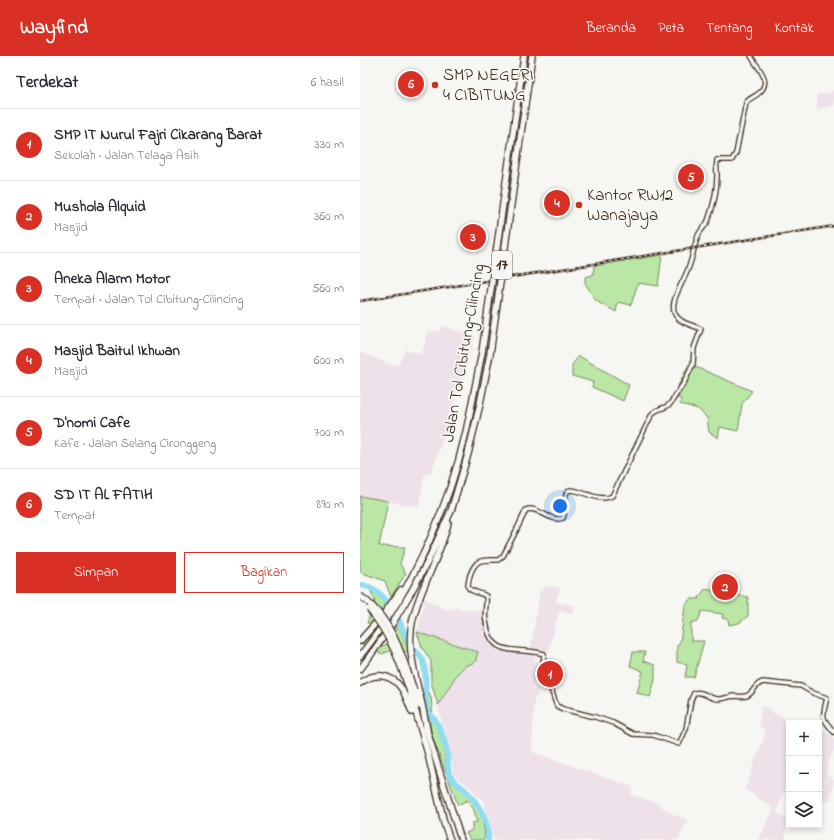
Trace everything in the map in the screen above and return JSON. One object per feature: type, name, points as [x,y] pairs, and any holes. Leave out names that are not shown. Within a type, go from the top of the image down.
[{"type":"highway","name":"Jalan Tol Cibitung–Cilincing","points":[[384,618],[415,570],[443,510],[462,450],[482,352],[524,56]]},
{"type":"highway","name":"Jalan Tol Cibitung–Cilincing","points":[[360,669],[389,629],[427,563],[451,511],[468,454],[490,354],[532,56]]},
{"type":"highway","points":[[450,840],[444,823],[414,691],[410,639],[414,612],[446,534],[451,511]]},
{"type":"highway","points":[[360,596],[374,609],[388,628],[403,658],[461,840]]},
{"type":"highway","points":[[360,600],[372,613],[391,642],[414,691]]},
{"type":"highway","points":[[360,641],[384,618]]},
{"type":"highway","points":[[360,656],[384,618]]},
{"type":"highway","points":[[360,682],[368,677],[376,675],[386,676],[401,687],[423,736]]},
{"type":"street","points":[[751,56],[762,73],[765,80],[764,85],[761,91],[748,99],[746,103],[736,153],[733,159],[717,160],[715,194],[708,219],[698,234],[689,268],[675,298],[674,313],[677,318],[687,324],[701,329],[694,348],[693,364],[685,381],[668,407],[657,410],[652,414],[610,498],[591,496],[569,490],[566,494],[563,518],[559,519],[532,509],[528,509],[524,512],[503,556],[499,559],[482,561],[476,564],[468,582],[468,587],[470,590],[486,596],[486,622],[490,638],[493,642],[499,647],[544,654],[542,678],[550,686],[554,702],[557,706],[563,709],[613,723],[633,734],[653,735],[679,744],[686,729],[691,700],[694,694],[697,692],[702,693],[716,699],[733,696],[746,696],[758,683],[763,682],[801,686],[813,693],[827,698],[823,716],[824,721],[834,732]]},
{"type":"shaded area","points":[[834,90],[834,106],[817,109],[817,94],[826,94]]},
{"type":"shaded area","points":[[443,326],[475,336],[432,471],[424,476],[419,507],[360,496],[360,352],[389,364],[398,365],[405,350],[421,354],[429,331],[439,331]]},
{"type":"shaded area","points":[[544,586],[560,588],[556,602],[575,606],[572,614],[559,611],[548,652],[536,650],[534,661],[538,662],[533,686],[540,690],[534,700],[532,752],[633,787],[631,795],[655,802],[672,814],[688,820],[678,840],[493,840],[489,819],[482,799],[454,775],[438,705],[457,674],[465,666],[475,662],[417,632],[425,599],[447,610],[456,608],[483,611],[483,619],[491,642],[498,646],[530,652],[540,590],[544,591]]},
{"type":"shaded area","points":[[761,707],[769,707],[774,714],[792,720],[786,720],[786,793],[783,792],[777,813],[786,819],[787,828],[785,840],[758,840],[774,809],[745,789],[764,737],[765,729],[759,727]]},
{"type":"shaded area","points":[[822,731],[828,733],[834,739],[834,750],[826,773],[834,780],[830,801],[822,801]]},
{"type":"green space","points":[[662,255],[658,286],[638,283],[631,305],[618,302],[616,312],[596,301],[585,283],[585,277],[593,275],[594,266]]},
{"type":"green space","points":[[579,356],[629,385],[623,401],[592,387],[593,382],[572,376],[572,365]]},
{"type":"green space","points":[[689,364],[752,391],[742,404],[738,431],[720,427],[718,438],[709,432],[707,418],[698,409],[680,404],[681,399],[673,396]]},
{"type":"green space","points":[[360,496],[388,501],[379,546],[405,547],[400,564],[406,573],[391,597],[385,581],[360,572]]},
{"type":"green space","points":[[371,586],[383,596],[392,609],[406,644],[417,652],[392,650],[382,654],[361,644],[364,635],[382,646],[394,641],[396,626],[384,626],[367,623],[375,600],[371,592]]},
{"type":"green space","points":[[705,589],[748,597],[748,616],[739,623],[729,625],[728,619],[722,618],[723,614],[702,611],[698,621],[691,623],[691,641],[704,641],[694,677],[685,677],[687,665],[677,662],[677,646],[680,642],[685,606],[690,599],[698,599]]},
{"type":"green space","points":[[417,632],[478,652],[475,662],[465,666],[457,674],[438,705],[431,682],[431,661],[422,647]]},
{"type":"green space","points":[[633,652],[645,652],[643,661],[655,665],[655,680],[650,697],[637,693],[643,671],[630,666]]},
{"type":"green space","points":[[424,689],[429,692],[433,716],[444,747],[446,772],[472,796],[482,813],[485,837],[483,840],[470,840],[466,833],[472,830],[472,823],[477,822],[474,810],[467,800],[458,805],[432,736]]},
{"type":"waterway","points":[[360,585],[372,588],[382,596],[397,617],[410,645],[422,659],[425,672],[426,707],[439,727],[444,740],[449,774],[479,807],[487,827],[488,840]]},
{"type":"railway","points":[[360,301],[834,226]]},
{"type":"place","name":"SD IT AL FATIH","points":[[411,84]]},
{"type":"place","name":"SMP NEGERI 4 CIBITUNG","points":[[435,85]]},
{"type":"place","name":"D'nomi Cafe","points":[[691,177]]},
{"type":"place","name":"Masjid Baitul Ikhwan","points":[[557,203]]},
{"type":"place","name":"Kantor RW12 Wanajaya","points":[[579,205]]},
{"type":"place","name":"Aneka Alarm Motor","points":[[473,237]]},
{"type":"place","name":"Mushola Alquid","points":[[725,587]]},
{"type":"place","name":"SMP IT Nurul Fajri Cikarang Barat","points":[[550,674]]}]
